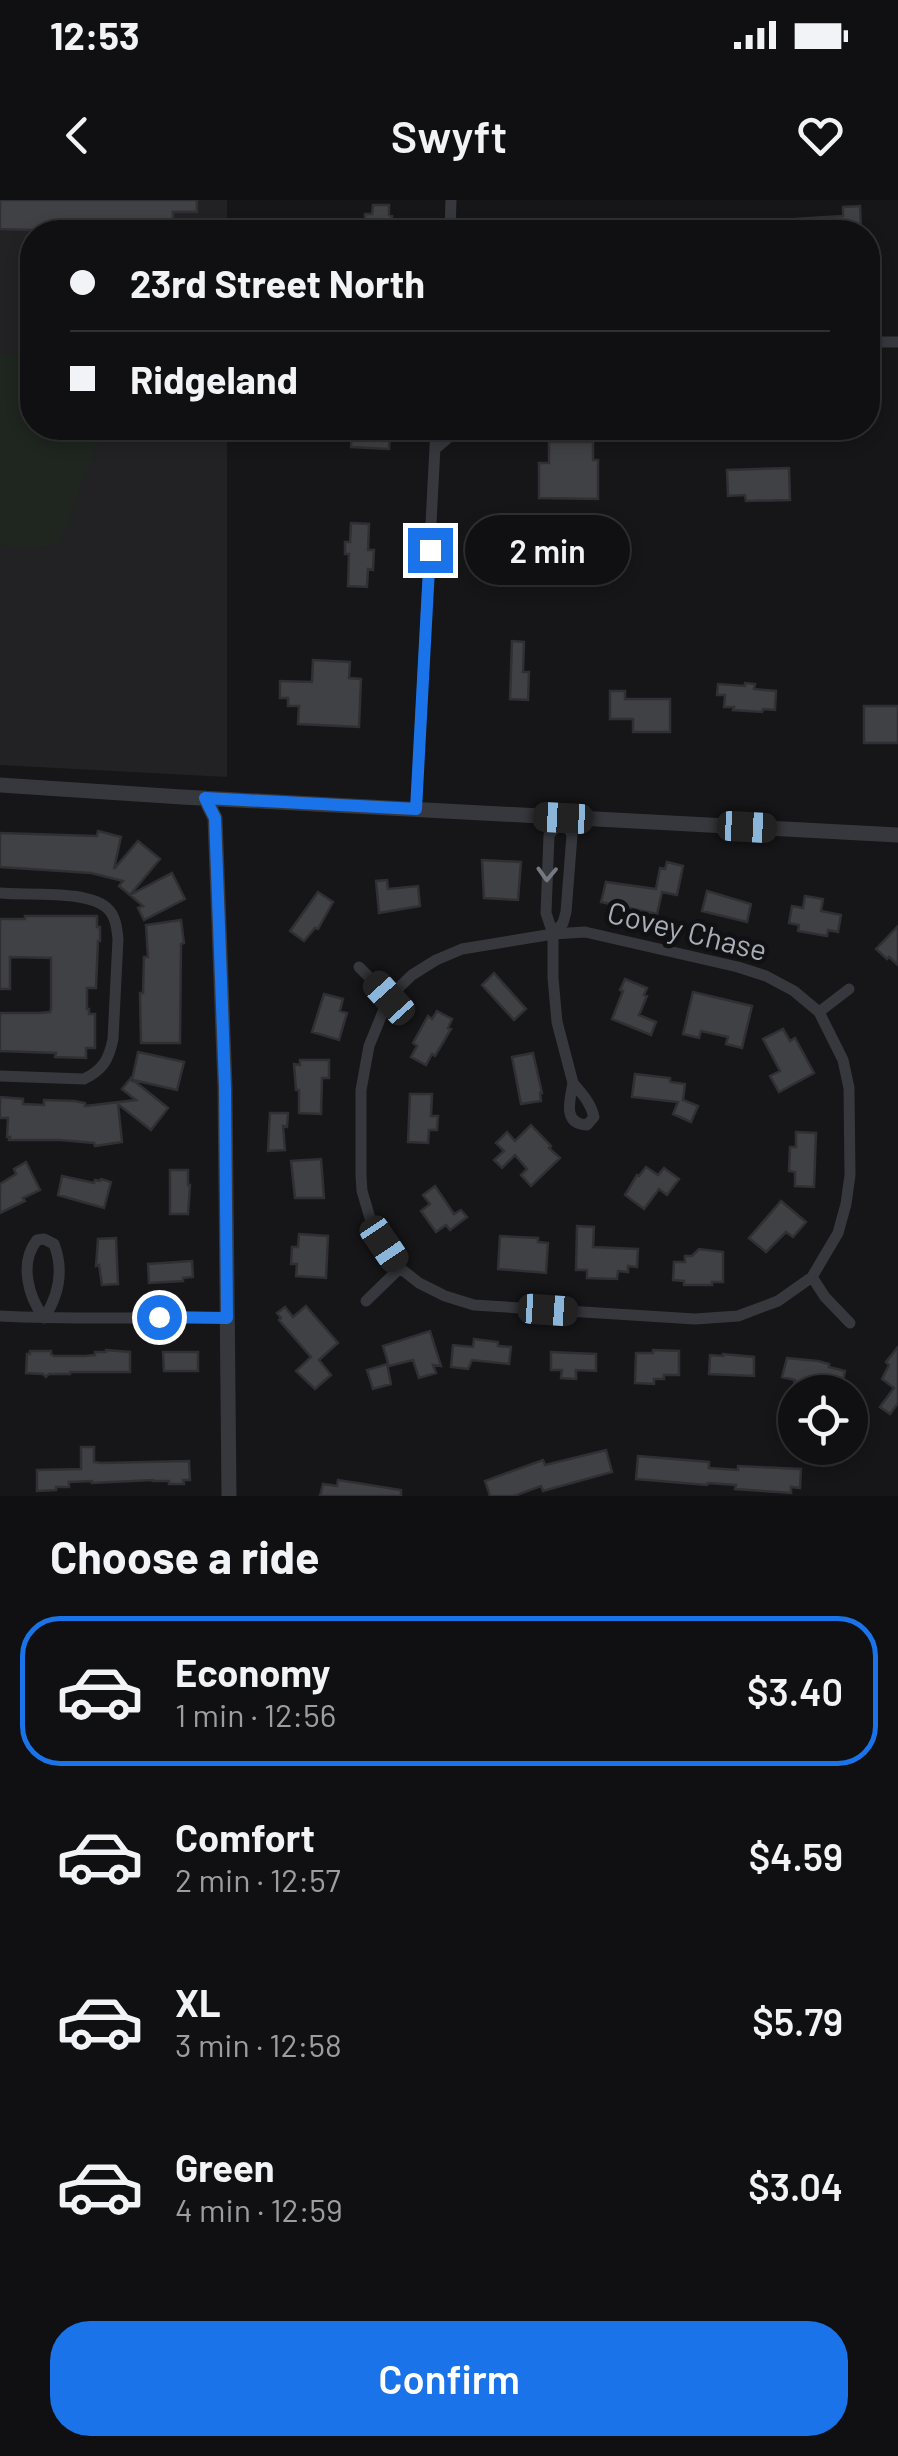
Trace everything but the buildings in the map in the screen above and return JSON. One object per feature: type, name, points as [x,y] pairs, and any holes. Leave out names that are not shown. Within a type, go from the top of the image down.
[{"type":"street","points":[[416,809],[435,440]]},
{"type":"street","points":[[435,449],[446,440]]},
{"type":"street","points":[[0,784],[898,835]]},
{"type":"street","points":[[205,798],[215,818],[225,1087],[229,1496]]},
{"type":"street","points":[[563,818],[549,835],[546,912],[553,934],[557,1022],[573,1083]]},
{"type":"street","name":"Covey Chase","points":[[553,934],[564,923],[566,912],[572,835],[563,818]]},
{"type":"street","points":[[0,893],[98,901],[112,912],[118,939],[113,1039],[104,1066],[84,1079],[0,1076]]},
{"type":"street","name":"Covey Chase","points":[[400,1268],[370,1218],[360,1176],[362,1075],[389,998],[423,966],[462,949],[585,932],[738,967],[780,983],[820,1012],[847,1074],[850,1175],[838,1233],[812,1277]]},
{"type":"street","points":[[359,967],[389,998]]},
{"type":"street","points":[[820,1012],[850,989]]},
{"type":"street","points":[[44,1239],[54,1244],[57,1251],[59,1278],[56,1300],[44,1318],[31,1300],[27,1260],[32,1246],[44,1239]]},
{"type":"street","points":[[366,1301],[400,1268],[419,1283],[474,1305],[724,1318],[778,1301],[812,1277],[850,1323]]},
{"type":"street","points":[[0,1316],[227,1318]]},
{"type":"shaded area","points":[[0,200],[227,200],[227,220],[20,220],[20,440],[227,440],[227,777],[0,765]]},
{"type":"shaded area","points":[[20,353],[20,440],[98,440],[59,544],[22,548],[0,545],[0,355]]},
{"type":"route","points":[[159,1317],[227,1318],[225,1087],[215,818],[205,798],[416,809],[430,550]]}]
